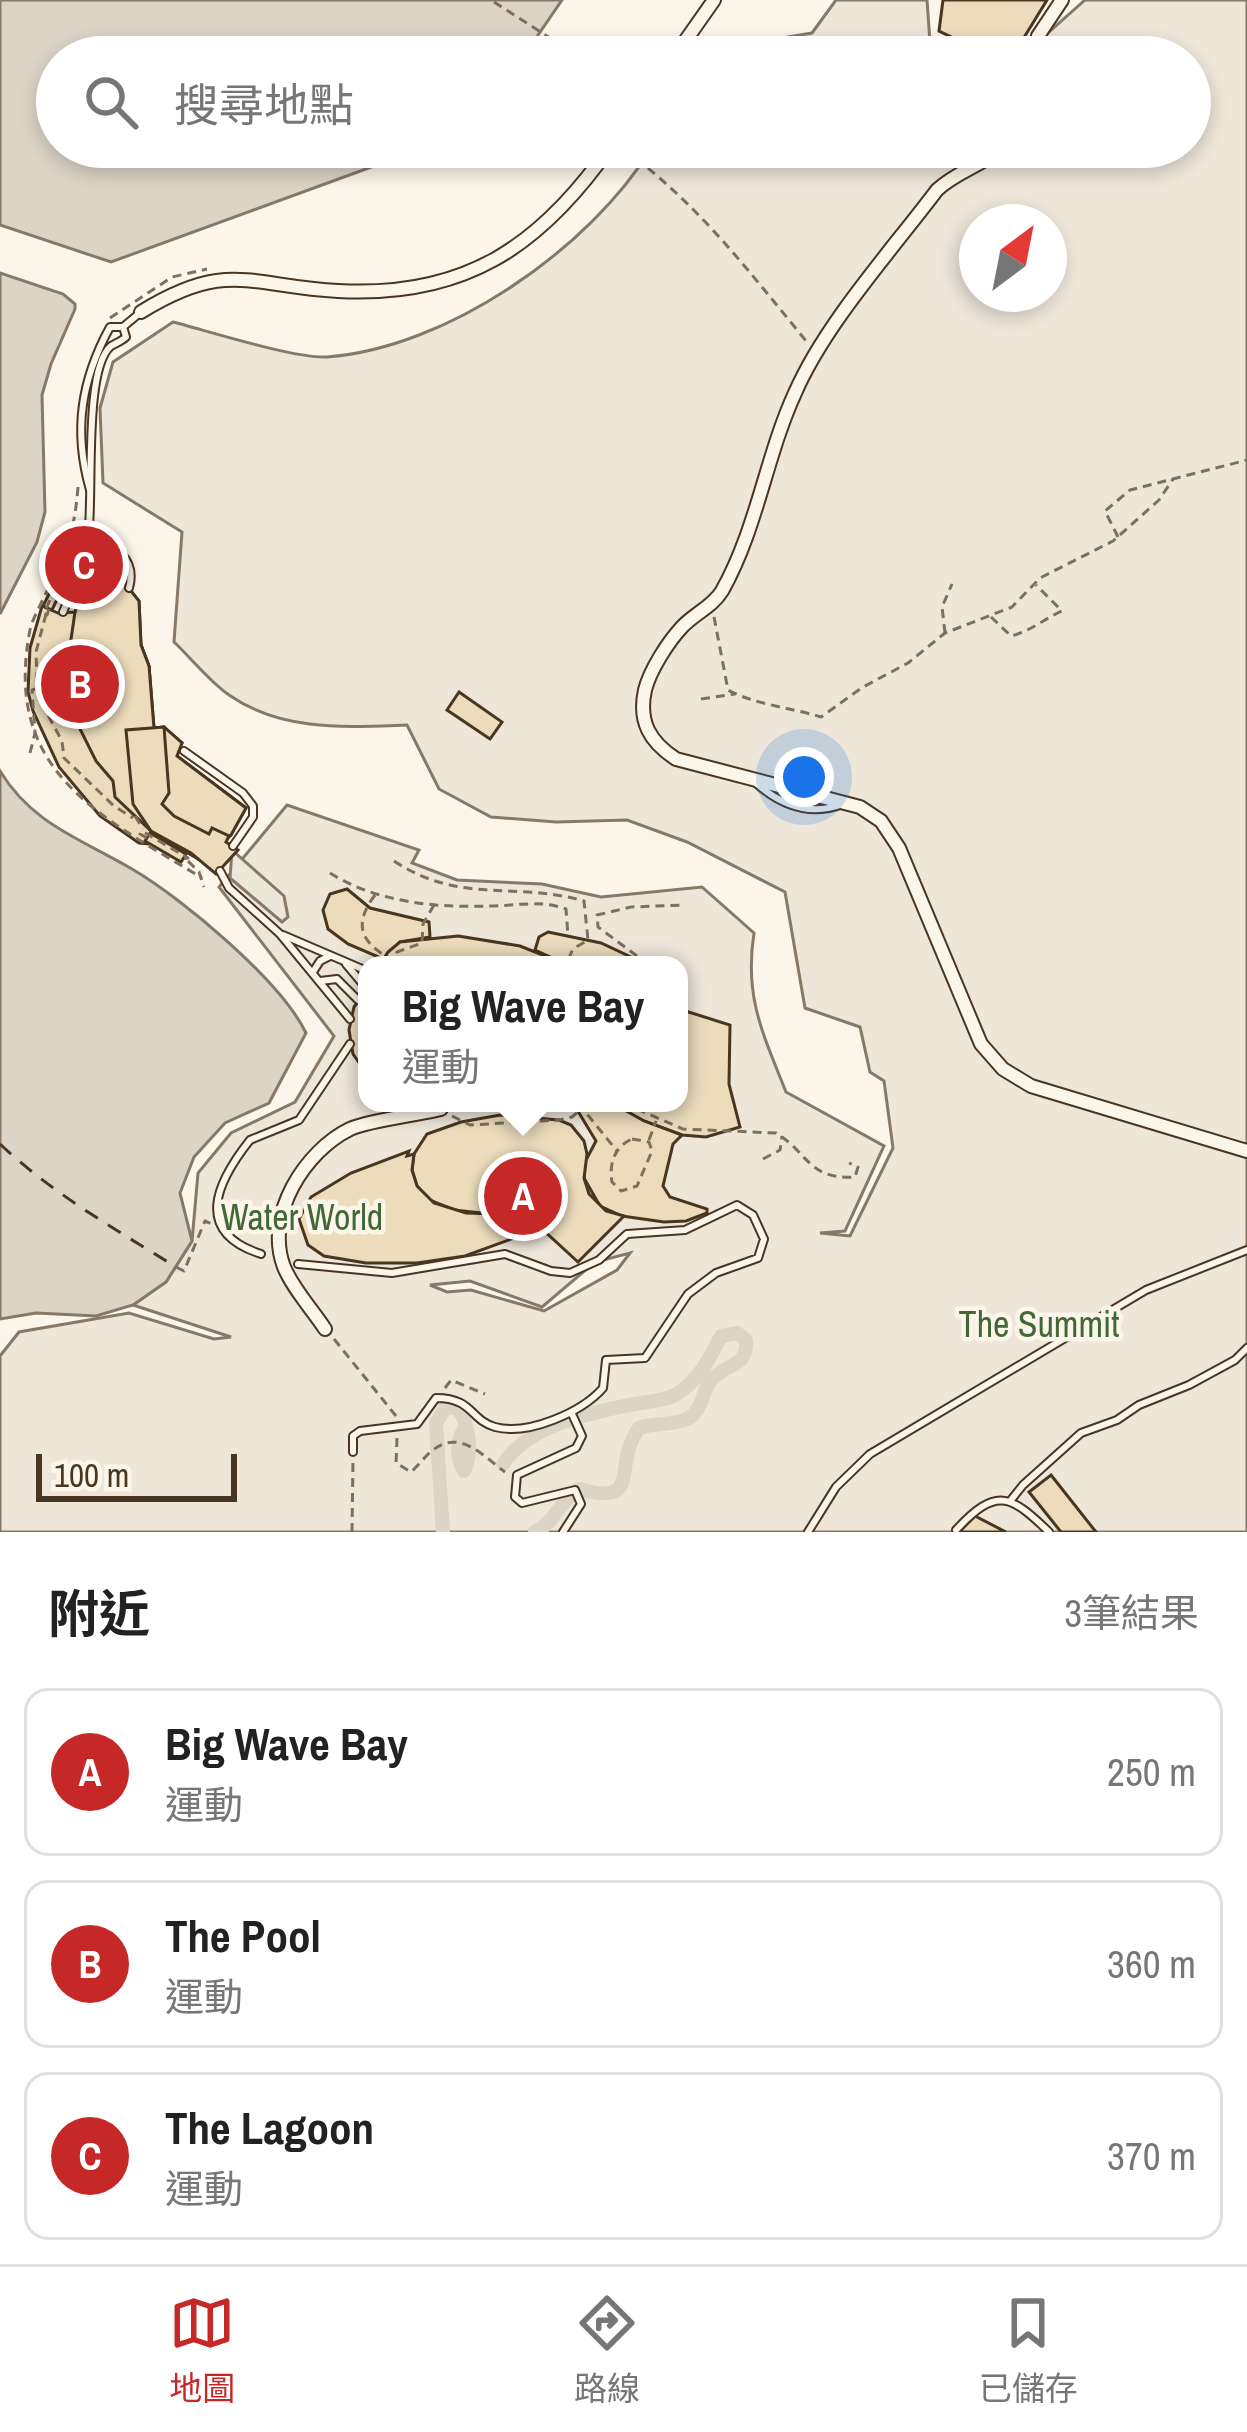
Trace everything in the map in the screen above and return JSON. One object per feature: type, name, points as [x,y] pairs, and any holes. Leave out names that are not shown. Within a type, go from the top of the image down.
[{"type":"street","points":[[689,36],[714,0]]},
{"type":"street","points":[[1038,36],[1062,0]]},
{"type":"street","points":[[135,308],[235,277],[338,291],[393,291],[472,272],[524,243],[556,215],[593,168]]},
{"type":"street","points":[[972,168],[951,177],[937,190],[820,347],[794,393],[720,596],[681,628],[646,685],[642,710],[646,730],[656,746],[676,759],[847,803],[881,821],[899,848],[981,1044],[1004,1070],[1031,1086],[1247,1151]]},
{"type":"street","points":[[325,1329],[285,1270],[282,1258],[283,1220],[293,1182],[320,1148],[354,1126],[425,1112]]},
{"type":"lane","points":[[129,588],[132,569],[128,560],[116,548],[88,538],[92,399],[98,371],[114,344],[125,340],[123,327],[135,308]]},
{"type":"lane","points":[[91,494],[84,470],[80,407],[90,364],[113,325],[123,327]]},
{"type":"lane","points":[[107,333],[114,344]]},
{"type":"lane","points":[[63,612],[80,571]]},
{"type":"lane","points":[[184,752],[243,793],[253,806],[253,817],[233,846]]},
{"type":"lane","points":[[220,871],[229,888],[280,934],[350,1019]]},
{"type":"lane","points":[[280,934],[358,968]]},
{"type":"lane","points":[[313,973],[330,956]]},
{"type":"lane","points":[[343,962],[358,979]]},
{"type":"lane","points":[[320,981],[337,979],[358,1000]]},
{"type":"lane","points":[[261,1254],[238,1245],[221,1228],[218,1193],[245,1145],[299,1120],[350,1044]]},
{"type":"lane","points":[[298,1264],[392,1273],[505,1254],[570,1273],[590,1266],[632,1232],[685,1230],[737,1205],[753,1214],[764,1240],[758,1258],[716,1273],[688,1294],[645,1358],[606,1360],[603,1388],[572,1414],[510,1428],[492,1427],[456,1398],[436,1399],[417,1424],[360,1431],[353,1436],[353,1452]]},
{"type":"lane","points":[[808,1532],[836,1487],[870,1454],[1146,1290],[1247,1250]]},
{"type":"lane","points":[[1011,1500],[1082,1433],[1200,1379],[1247,1348]]},
{"type":"lane","points":[[562,1532],[581,1504],[574,1490],[522,1503],[514,1497],[513,1483],[517,1475],[576,1448],[582,1436],[572,1414]]},
{"type":"lane","points":[[956,1530],[994,1500],[1011,1500],[1049,1532]]},
{"type":"path","points":[[494,2],[547,36]]},
{"type":"path","points":[[650,168],[710,224],[820,347]]},
{"type":"path","points":[[135,308],[172,277],[212,268]]},
{"type":"path","points":[[1118,537],[1105,511],[1130,490],[1247,460]]},
{"type":"path","points":[[720,596],[712,621],[728,690],[821,717],[862,687],[908,663],[945,633],[1012,608],[1034,584],[1118,537],[1159,500],[1173,478]]},
{"type":"path","points":[[18,673],[31,625],[67,556],[71,557],[35,652],[39,688],[62,741],[64,758],[114,806],[134,817],[144,827],[140,834],[147,838]]},
{"type":"path","points":[[945,633],[942,607],[952,584]]},
{"type":"path","points":[[990,616],[1010,636],[1062,611],[1034,584]]},
{"type":"path","points":[[21,736],[29,755],[35,733],[32,690],[39,688]]},
{"type":"path","points":[[701,699],[735,694]]},
{"type":"path","points":[[63,790],[88,812],[202,878]]},
{"type":"path","points":[[142,831],[185,860],[204,887]]},
{"type":"path","points":[[394,861],[439,884],[584,901],[588,940],[570,956]]},
{"type":"path","points":[[330,873],[375,894],[434,904],[547,904],[566,909],[568,936]]},
{"type":"path","points":[[511,905],[512,892]]},
{"type":"path","points":[[375,894],[362,913],[360,928],[381,956]]},
{"type":"path","points":[[395,956],[403,948],[422,944],[424,919],[434,904]]},
{"type":"path","points":[[637,956],[598,927],[597,915],[631,907],[684,905]]},
{"type":"path","points":[[461,1121],[470,1125],[566,1119],[576,1112]]},
{"type":"path","points":[[585,1112],[616,1151]]},
{"type":"path","points":[[641,1112],[683,1129],[762,1130],[782,1136],[807,1163],[827,1174],[855,1177],[858,1167],[849,1163]]},
{"type":"path","points":[[649,1142],[632,1139],[616,1151],[611,1182],[617,1189],[630,1191],[647,1165],[657,1120]]},
{"type":"path","points":[[764,1159],[780,1150],[782,1136]]},
{"type":"path","points":[[176,1267],[184,1270],[205,1221],[221,1228]]},
{"type":"path","points":[[325,1329],[405,1426],[395,1440],[396,1463],[411,1472],[434,1450],[457,1442],[478,1450],[501,1471]]},
{"type":"path","points":[[436,1399],[451,1380],[485,1394]]},
{"type":"path","points":[[457,1442],[464,1446],[464,1457]]},
{"type":"path","points":[[352,1532],[353,1452]]},
{"type":"green space","points":[[836,0],[927,0],[930,36],[794,36],[812,33]]},
{"type":"green space","points":[[1085,0],[1247,0],[1247,1532],[0,1532],[0,1356],[19,1332],[129,1313],[214,1339],[231,1337],[133,1305],[166,1282],[192,1241],[198,1173],[231,1133],[295,1102],[334,1036],[219,887],[287,805],[419,850],[412,863],[457,880],[542,884],[601,897],[702,887],[754,933],[754,996],[786,1092],[884,1146],[845,1231],[820,1233],[850,1236],[893,1148],[884,1081],[870,1072],[860,1027],[805,1008],[785,892],[687,842],[627,820],[491,817],[439,789],[407,725],[315,725],[249,707],[208,677],[174,642],[182,532],[103,483],[100,408],[113,362],[173,322],[313,356],[373,350],[420,335],[511,287],[592,222],[637,168],[1211,168],[1211,36],[1045,36]],"holes":[[[630,1253],[617,1270],[544,1311],[471,1290],[447,1292],[430,1285],[470,1281],[542,1307],[595,1262]]]},
{"type":"shaded area","points":[[0,0],[562,0],[537,36],[36,36],[36,168],[368,168],[111,262],[0,225]]},
{"type":"shaded area","points":[[0,273],[63,294],[75,309],[42,395],[45,512],[37,542],[0,614]]},
{"type":"shaded area","points":[[0,771],[42,817],[153,882],[202,920],[253,966],[306,1033],[269,1103],[225,1123],[194,1157],[180,1193],[192,1241],[166,1282],[133,1305],[96,1316],[36,1313],[0,1319]]},
{"type":"shaded area","points":[[232,850],[284,896],[288,917],[282,922],[230,878]]},
{"type":"building","points":[[943,0],[1047,0],[1025,36],[949,36],[939,31]]},
{"type":"building","points":[[86,536],[117,574],[128,597],[135,645],[141,645],[149,666],[151,699],[112,702],[102,602],[65,552]]},
{"type":"building","points":[[107,550],[122,561],[119,576],[139,601],[154,728],[164,727],[182,743],[177,756],[246,808],[231,835],[200,860],[158,835],[149,844],[139,843],[100,816],[59,767],[33,711],[28,692],[30,648],[42,606],[58,613],[75,612],[98,551]]},
{"type":"building","points":[[107,550],[122,561],[119,576],[139,601],[154,728],[164,727],[182,743],[177,756],[246,808],[231,835],[200,860],[151,831],[115,797],[113,781],[96,761],[68,705],[59,670],[68,660],[75,612],[98,551]]},
{"type":"building","points":[[64,564],[72,568],[52,610],[43,606]]},
{"type":"building","points":[[459,692],[502,722],[490,739],[447,710]]},
{"type":"building","points":[[164,727],[169,793],[162,804],[174,816],[209,834],[212,828],[229,836],[226,842],[238,850],[216,874],[191,853],[151,831],[133,804],[126,730]]},
{"type":"building","points":[[150,833],[186,854],[181,862],[145,841]]},
{"type":"building","points":[[347,889],[370,908],[429,922],[430,937],[400,942],[386,956],[348,944],[328,929],[323,910],[330,894]]},
{"type":"building","points":[[548,932],[601,943],[629,956],[548,956],[535,950],[539,937]]},
{"type":"building","points":[[458,936],[520,946],[545,956],[386,956],[400,942]]},
{"type":"building","points":[[358,1002],[358,1061],[349,1030]]},
{"type":"building","points":[[688,1012],[730,1025],[729,1084],[740,1127],[706,1137],[682,1135],[628,1112],[688,1112]]},
{"type":"building","points":[[578,1112],[628,1112],[682,1135],[673,1144],[663,1186],[670,1197],[707,1209],[707,1213],[664,1222],[622,1216],[600,1206],[584,1178],[585,1162],[596,1141]]},
{"type":"building","points":[[500,1115],[571,1125],[584,1141],[589,1194],[606,1211],[624,1216],[578,1262],[530,1218],[454,1210],[427,1199],[417,1186],[414,1154],[427,1134]]},
{"type":"building","points":[[409,1151],[407,1156],[414,1154],[417,1186],[434,1203],[466,1213],[521,1215],[544,1227],[465,1256],[417,1263],[366,1263],[324,1256],[308,1245],[299,1219],[311,1197],[351,1173]]},
{"type":"building","points":[[1051,1475],[1096,1532],[1061,1532],[1029,1492]]},
{"type":"building","points":[[975,1516],[1006,1532],[959,1532]]},
{"type":"waterway","points":[[503,1464],[527,1440],[559,1424],[675,1395],[697,1376],[721,1336],[737,1333],[746,1340],[743,1356],[711,1380],[692,1416],[639,1428],[619,1488],[612,1493],[579,1489],[535,1532]]},
{"type":"waterway","points":[[443,1532],[436,1423],[446,1407],[457,1408],[467,1429],[464,1471]]},
{"type":"waterway","points":[[464,1471],[458,1449],[465,1428]]},
{"type":"ferry route","points":[[0,1144],[63,1195],[176,1267]]},
{"type":"place","name":"The Lagoon","points":[[84,565]]},
{"type":"place","name":"The Pool","points":[[80,684]]},
{"type":"place","name":"Big Wave Bay","points":[[523,1196]]},
{"type":"park label","name":"Water World","points":[[302,1217]]},
{"type":"park label","name":"The Summit","points":[[1039,1324]]}]
